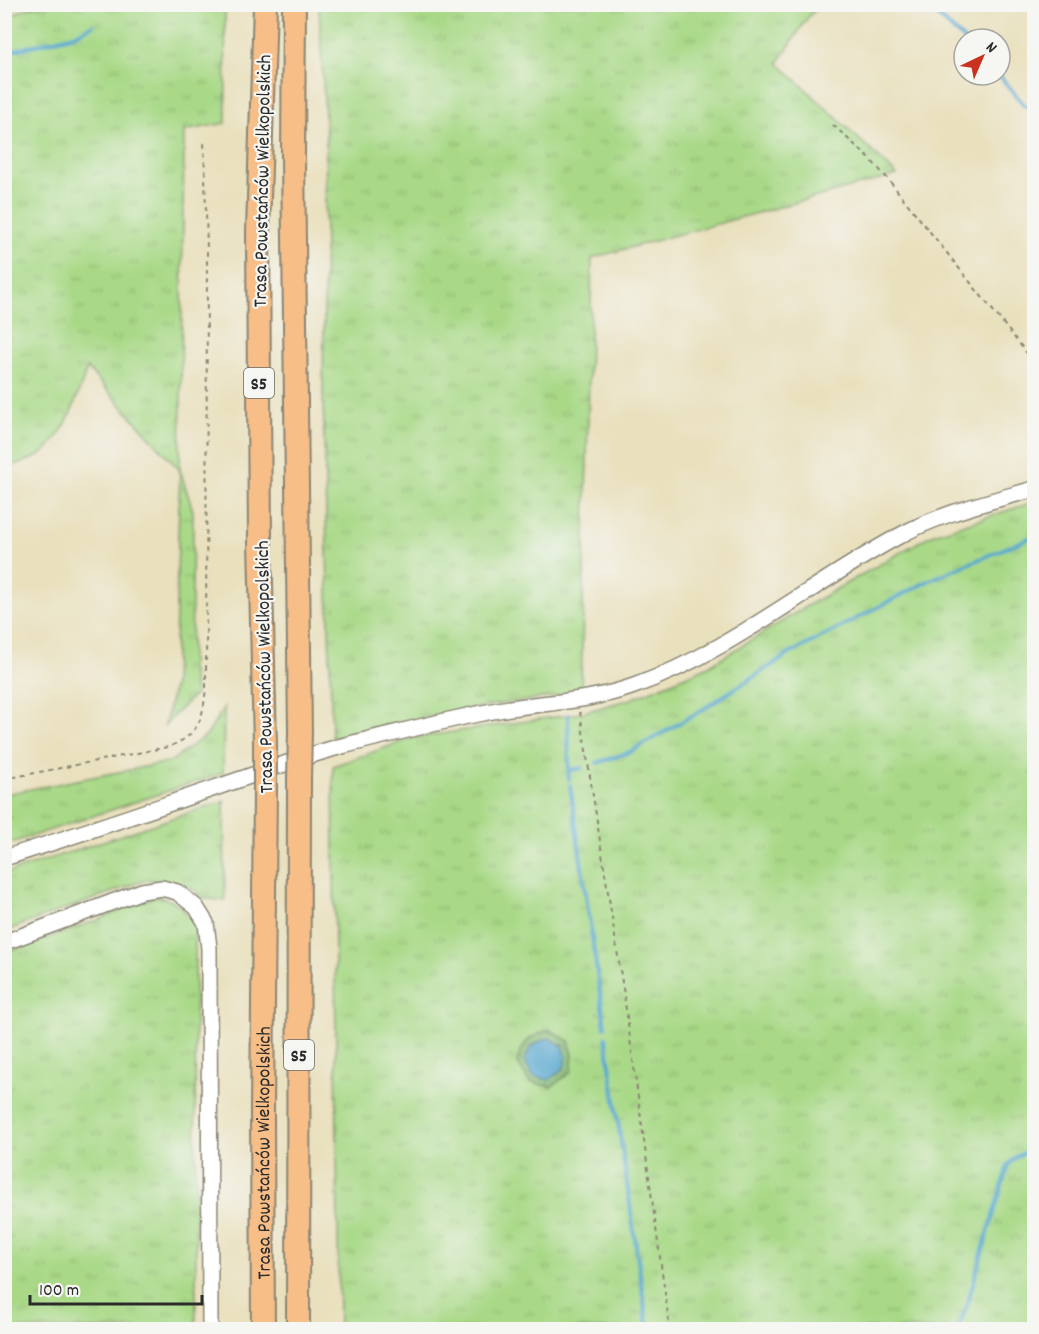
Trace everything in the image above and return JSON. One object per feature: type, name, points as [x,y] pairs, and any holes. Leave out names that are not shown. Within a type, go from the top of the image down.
[{"type":"highway","name":"Trasa Powstańców Wielkopolskich","points":[[294,11],[293,158],[300,731],[298,1329]]},
{"type":"highway","name":"Trasa Powstańców Wielkopolskich","points":[[263,1329],[265,744],[258,232],[265,13]]},
{"type":"street","points":[[4,858],[317,752],[458,717],[501,709],[579,700],[634,686],[713,649],[901,535],[954,513],[1035,489]]},
{"type":"street","points":[[4,940],[11,940],[156,888],[177,892],[187,898],[203,917],[207,928],[208,948],[210,1329]]},
{"type":"path","points":[[833,125],[887,178],[1035,362]]},
{"type":"path","points":[[4,779],[168,747],[177,744],[193,732],[200,724],[204,713],[207,687],[207,360],[204,139]]},
{"type":"path","points":[[579,700],[624,995],[670,1329]]},
{"type":"green space","points":[[49,4],[225,5],[226,123],[184,131],[180,470],[87,368],[70,415],[49,447],[32,459],[5,469],[5,18],[25,9]]},
{"type":"green space","points":[[319,5],[820,5],[808,17],[778,63],[897,175],[592,258],[581,690],[573,694],[466,709],[332,738],[323,397],[326,136]]},
{"type":"green space","points":[[180,470],[193,511],[191,666],[195,694],[165,725],[174,684]]},
{"type":"green space","points":[[1034,502],[1034,1329],[339,1329],[333,766],[413,738],[581,713],[631,699],[707,667],[931,535]]},
{"type":"green space","points":[[224,707],[223,773],[5,845],[5,794],[170,762],[208,734]]},
{"type":"green space","points":[[224,801],[225,901],[203,898],[182,884],[146,880],[11,929],[5,927],[4,874]]},
{"type":"green space","points":[[156,896],[180,906],[195,926],[196,1329],[5,1329],[4,953],[95,921]]},
{"type":"green space","points":[[550,1030],[569,1041],[573,1055],[571,1072],[551,1087],[529,1082],[517,1062],[528,1040]]},
{"type":"water","points":[[549,1038],[563,1046],[566,1056],[564,1068],[549,1080],[533,1076],[525,1061],[533,1046]]},
{"type":"waterway","points":[[925,4],[952,29]]},
{"type":"waterway","points":[[4,53],[74,35],[93,25]]},
{"type":"waterway","points":[[1009,87],[1025,106],[1034,104]]},
{"type":"waterway","points":[[597,763],[630,752],[702,710],[789,654],[930,580],[1034,536]]},
{"type":"waterway","points":[[568,715],[569,779]]},
{"type":"waterway","points":[[568,771],[582,768]]},
{"type":"waterway","points":[[570,785],[605,1027]]},
{"type":"waterway","points":[[606,1038],[648,1330]]},
{"type":"waterway","points":[[957,1330],[965,1311],[1008,1165],[1017,1156],[1034,1148]]}]
